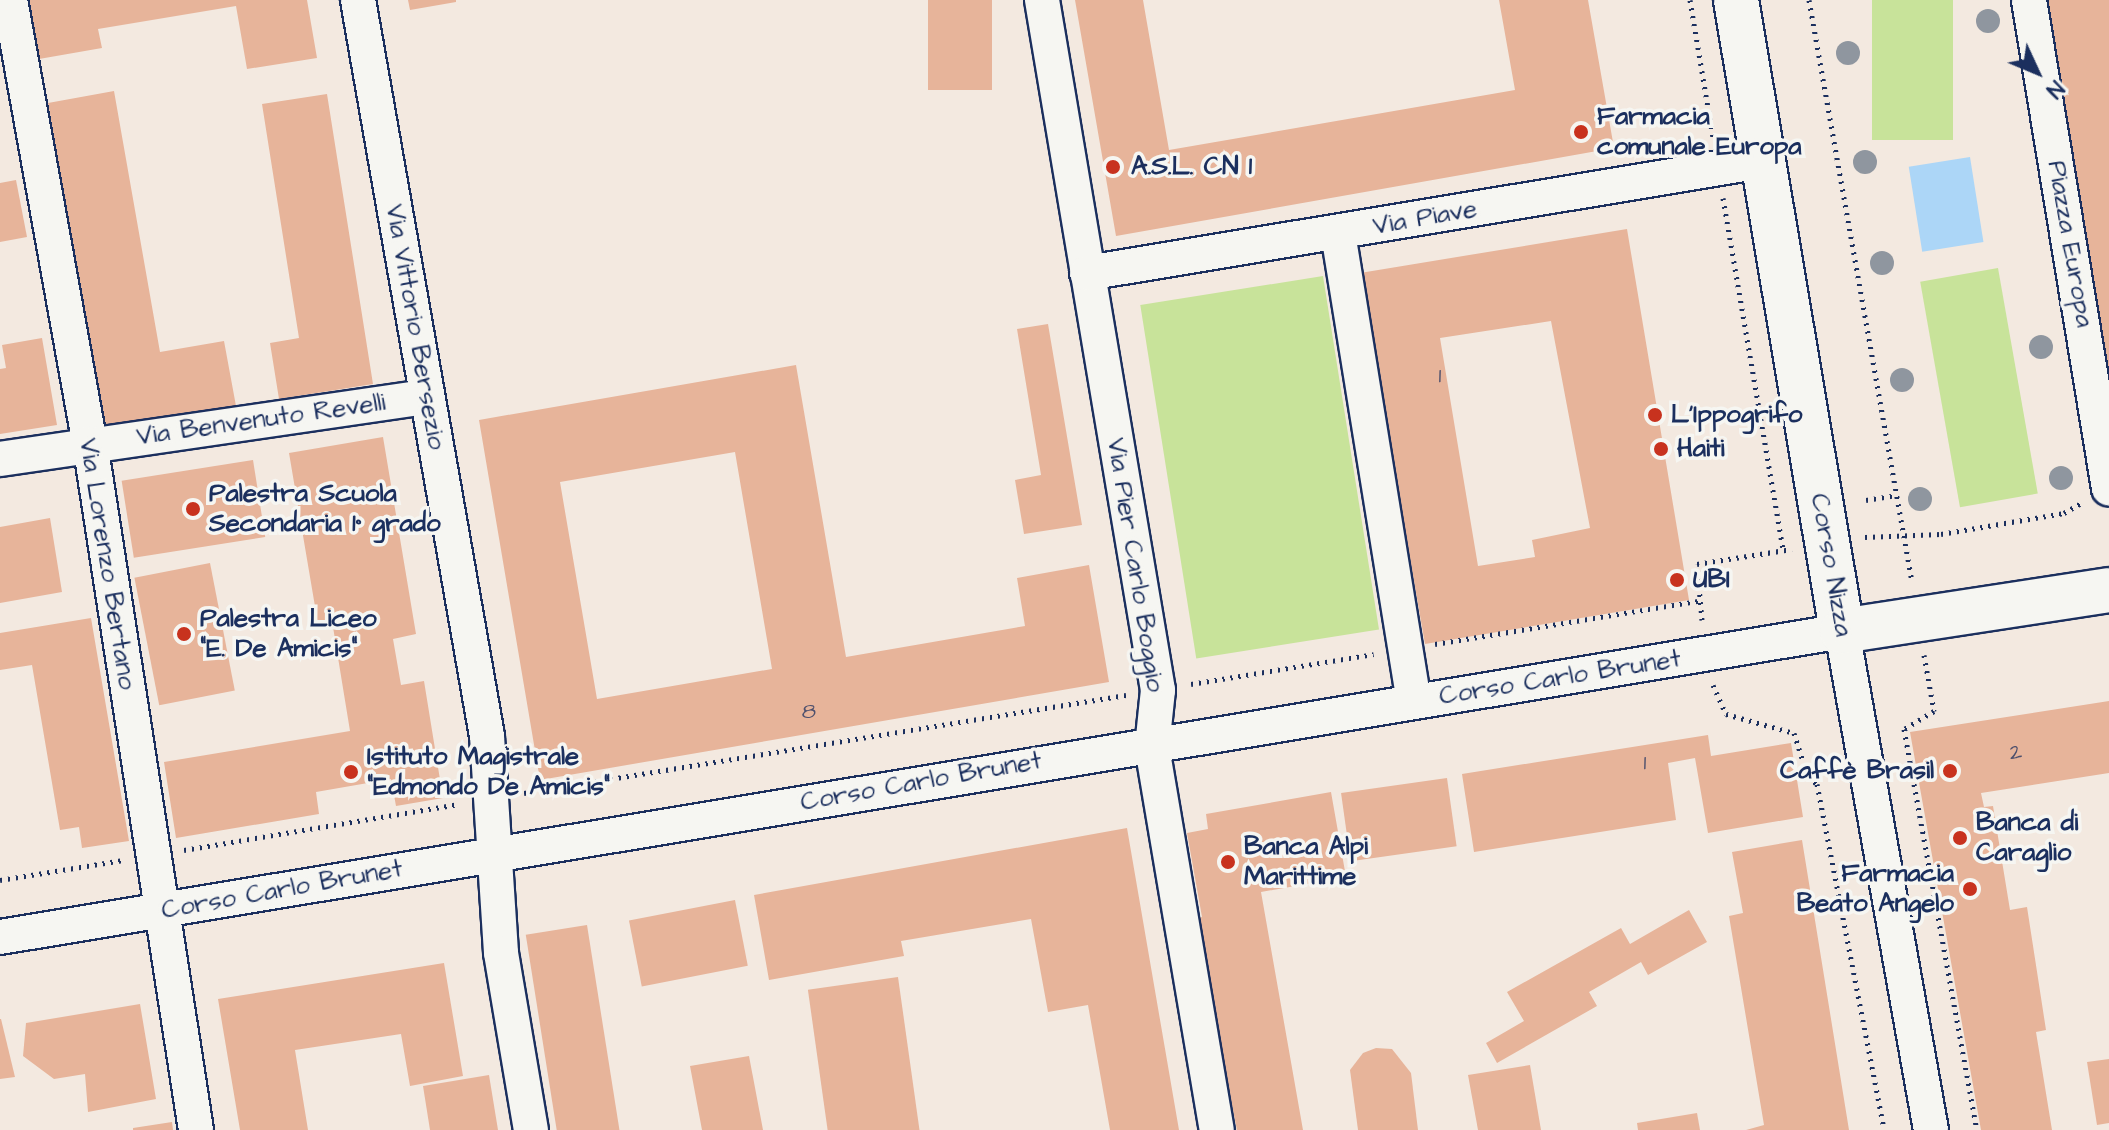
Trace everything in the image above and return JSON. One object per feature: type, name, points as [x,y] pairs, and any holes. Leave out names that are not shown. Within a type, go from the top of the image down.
[{"type":"main road","name":"Corso Nizza","points":[[1736,0],[1842,631]]},
{"type":"main road","points":[[1842,631],[2109,590]]},
{"type":"street","name":"Via Lorenzo Bertano","points":[[10,0],[90,443],[159,911],[196,1130]]},
{"type":"street","name":"Via Vittorio Bersezio","points":[[358,0],[487,736],[498,852],[501,953],[531,1130]]},
{"type":"street","name":"Via Pier Carlo Boggio","points":[[1042,0],[1158,690],[1152,747],[1217,1130]]},
{"type":"street","name":"Piazza Europa","points":[[2029,0],[2100,493]]},
{"type":"street","name":"Via Piave","points":[[1087,273],[1762,161]]},
{"type":"street","points":[[1338,233],[1414,701]]},
{"type":"street","name":"Via Benvenuto Revelli","points":[[0,459],[90,443],[427,397]]},
{"type":"street","name":"Corso Carlo Brunet","points":[[0,937],[1842,631]]},
{"type":"street","name":"Corso Nizza","points":[[1842,631],[1931,1130]]},
{"type":"path","points":[[1690,0],[1783,550]]},
{"type":"path","points":[[1809,0],[1905,539]]},
{"type":"path","points":[[1884,1130],[1817,784],[1808,777],[1794,733],[1721,710],[1707,654],[1697,564],[1887,534],[1905,539],[2064,513],[2100,493]]},
{"type":"path","points":[[1866,500],[1897,495]]},
{"type":"path","points":[[0,880],[1699,601]]},
{"type":"path","points":[[1934,711],[1904,729],[1977,1130]]},
{"type":"green space","points":[[1872,0],[1953,0],[1953,140],[1872,140]]},
{"type":"green space","points":[[1998,268],[2038,494],[1960,507],[1920,282]]},
{"type":"green space","points":[[1323,276],[1379,630],[1196,659],[1140,305]]},
{"type":"water","points":[[1970,157],[1983,242],[1922,252],[1909,167]]},
{"type":"building","points":[[29,0],[307,0],[317,58],[247,69],[236,6],[98,29],[102,48],[39,59]]},
{"type":"building","points":[[408,0],[456,0],[456,2],[410,10]]},
{"type":"building","points":[[928,0],[992,0],[992,90],[928,90]]},
{"type":"building","points":[[1075,0],[1143,0],[1169,150],[1515,90],[1499,0],[1588,0],[1614,148],[1116,236]]},
{"type":"building","points":[[2042,0],[2109,0],[2109,389]]},
{"type":"building","points":[[114,91],[160,352],[224,341],[236,406],[105,429],[48,103]]},
{"type":"building","points":[[327,94],[373,384],[279,399],[270,343],[299,338],[262,104]]},
{"type":"building","points":[[16,180],[27,237],[0,242],[0,183]]},
{"type":"building","points":[[1627,229],[1689,600],[1425,644],[1360,273]],"holes":[[[1551,321],[1590,528],[1532,540],[1535,557],[1478,566],[1440,338]]]},
{"type":"building","points":[[1048,324],[1082,525],[1024,534],[1015,480],[1041,475],[1017,329]]},
{"type":"building","points":[[42,338],[57,425],[0,434],[0,369],[6,368],[2,345]]},
{"type":"building","points":[[796,365],[846,657],[1025,626],[1017,578],[1089,565],[1109,682],[540,780],[479,420]],"holes":[[[735,452],[772,669],[597,699],[560,482]]]},
{"type":"building","points":[[383,437],[416,634],[393,639],[401,685],[424,681],[443,798],[396,806],[391,779],[316,792],[319,814],[176,838],[164,762],[350,731],[333,627],[319,630],[289,453]]},
{"type":"building","name":"Palestra Scuola Secondaria 1° grado","points":[[253,460],[265,537],[134,558],[122,481]]},
{"type":"building","points":[[50,518],[62,592],[0,603],[0,527]]},
{"type":"building","name":"Palestra Liceo \"E. De Amicis\"","points":[[210,563],[235,691],[159,705],[134,578]]},
{"type":"building","points":[[91,618],[129,841],[82,848],[79,827],[60,830],[32,665],[0,670],[0,633]]},
{"type":"building","points":[[2109,701],[2109,773],[1981,793],[1984,807],[1993,806],[2010,910],[2027,907],[2046,1030],[2036,1032],[2052,1130],[1981,1130],[1910,732]]},
{"type":"building","points":[[1708,735],[1711,756],[1791,743],[1803,817],[1708,833],[1695,758],[1668,763],[1676,820],[1474,852],[1462,774]]},
{"type":"building","points":[[1447,778],[1457,846],[1351,861],[1341,793]]},
{"type":"building","points":[[1331,792],[1346,877],[1261,892],[1303,1130],[1237,1130],[1194,919],[1202,917],[1187,833],[1208,829],[1206,814]]},
{"type":"building","points":[[1127,828],[1179,1130],[1110,1130],[1088,1005],[1048,1012],[1031,919],[901,941],[904,956],[769,980],[754,895]]},
{"type":"building","points":[[1802,840],[1849,1130],[1746,1130],[1764,1125],[1729,916],[1743,913],[1732,852]]},
{"type":"building","points":[[735,900],[748,966],[642,986],[629,921]]},
{"type":"building","points":[[1689,910],[1707,942],[1648,975],[1641,962],[1589,992],[1597,1006],[1497,1063],[1486,1043],[1524,1021],[1507,992],[1621,928],[1630,944]]},
{"type":"building","points":[[587,925],[619,1130],[557,1130],[526,935]]},
{"type":"building","points":[[444,963],[463,1076],[410,1086],[401,1034],[295,1050],[308,1130],[240,1130],[218,999]]},
{"type":"building","points":[[898,977],[920,1130],[828,1130],[808,990]]},
{"type":"building","points":[[140,1004],[156,1099],[88,1112],[85,1074],[54,1079],[23,1056],[26,1023]]},
{"type":"building","points":[[0,1019],[15,1077],[0,1079]]},
{"type":"building","points":[[1376,1048],[1392,1049],[1411,1073],[1418,1130],[1358,1130],[1350,1070],[1363,1053]]},
{"type":"building","points":[[749,1056],[763,1130],[702,1130],[690,1066]]},
{"type":"building","points":[[2109,1059],[2109,1123],[2097,1125],[2087,1062]]},
{"type":"building","points":[[1530,1065],[1541,1130],[1478,1130],[1468,1075]]},
{"type":"building","points":[[489,1075],[498,1130],[430,1130],[423,1086]]},
{"type":"building","points":[[1697,1113],[1700,1130],[1638,1130],[1637,1123]]},
{"type":"building","points":[[172,1122],[173,1130],[133,1130],[133,1128]]},
{"type":"place","name":"Farmacia comunale Europa","points":[[1581,132]]},
{"type":"place","name":"A.S.L. CN 1","points":[[1113,167]]},
{"type":"place","name":"L'Ippogrifo","points":[[1655,415]]},
{"type":"place","name":"Haiti","points":[[1661,449]]},
{"type":"place","name":"Palestra Scuola Secondaria 1° grado","points":[[193,509]]},
{"type":"place","name":"UBI","points":[[1677,580]]},
{"type":"place","name":"Palestra Liceo \"E. De Amicis\"","points":[[184,634]]},
{"type":"place","name":"Caffè Brasil","points":[[1950,771]]},
{"type":"place","name":"Istituto Magistrale \"Edmondo De Amicis\"","points":[[351,772]]},
{"type":"place","name":"Banca di Caraglio","points":[[1960,838]]},
{"type":"place","name":"Banca Alpi Marittime","points":[[1228,862]]},
{"type":"place","name":"Farmacia Beato Angelo","points":[[1970,889]]}]
